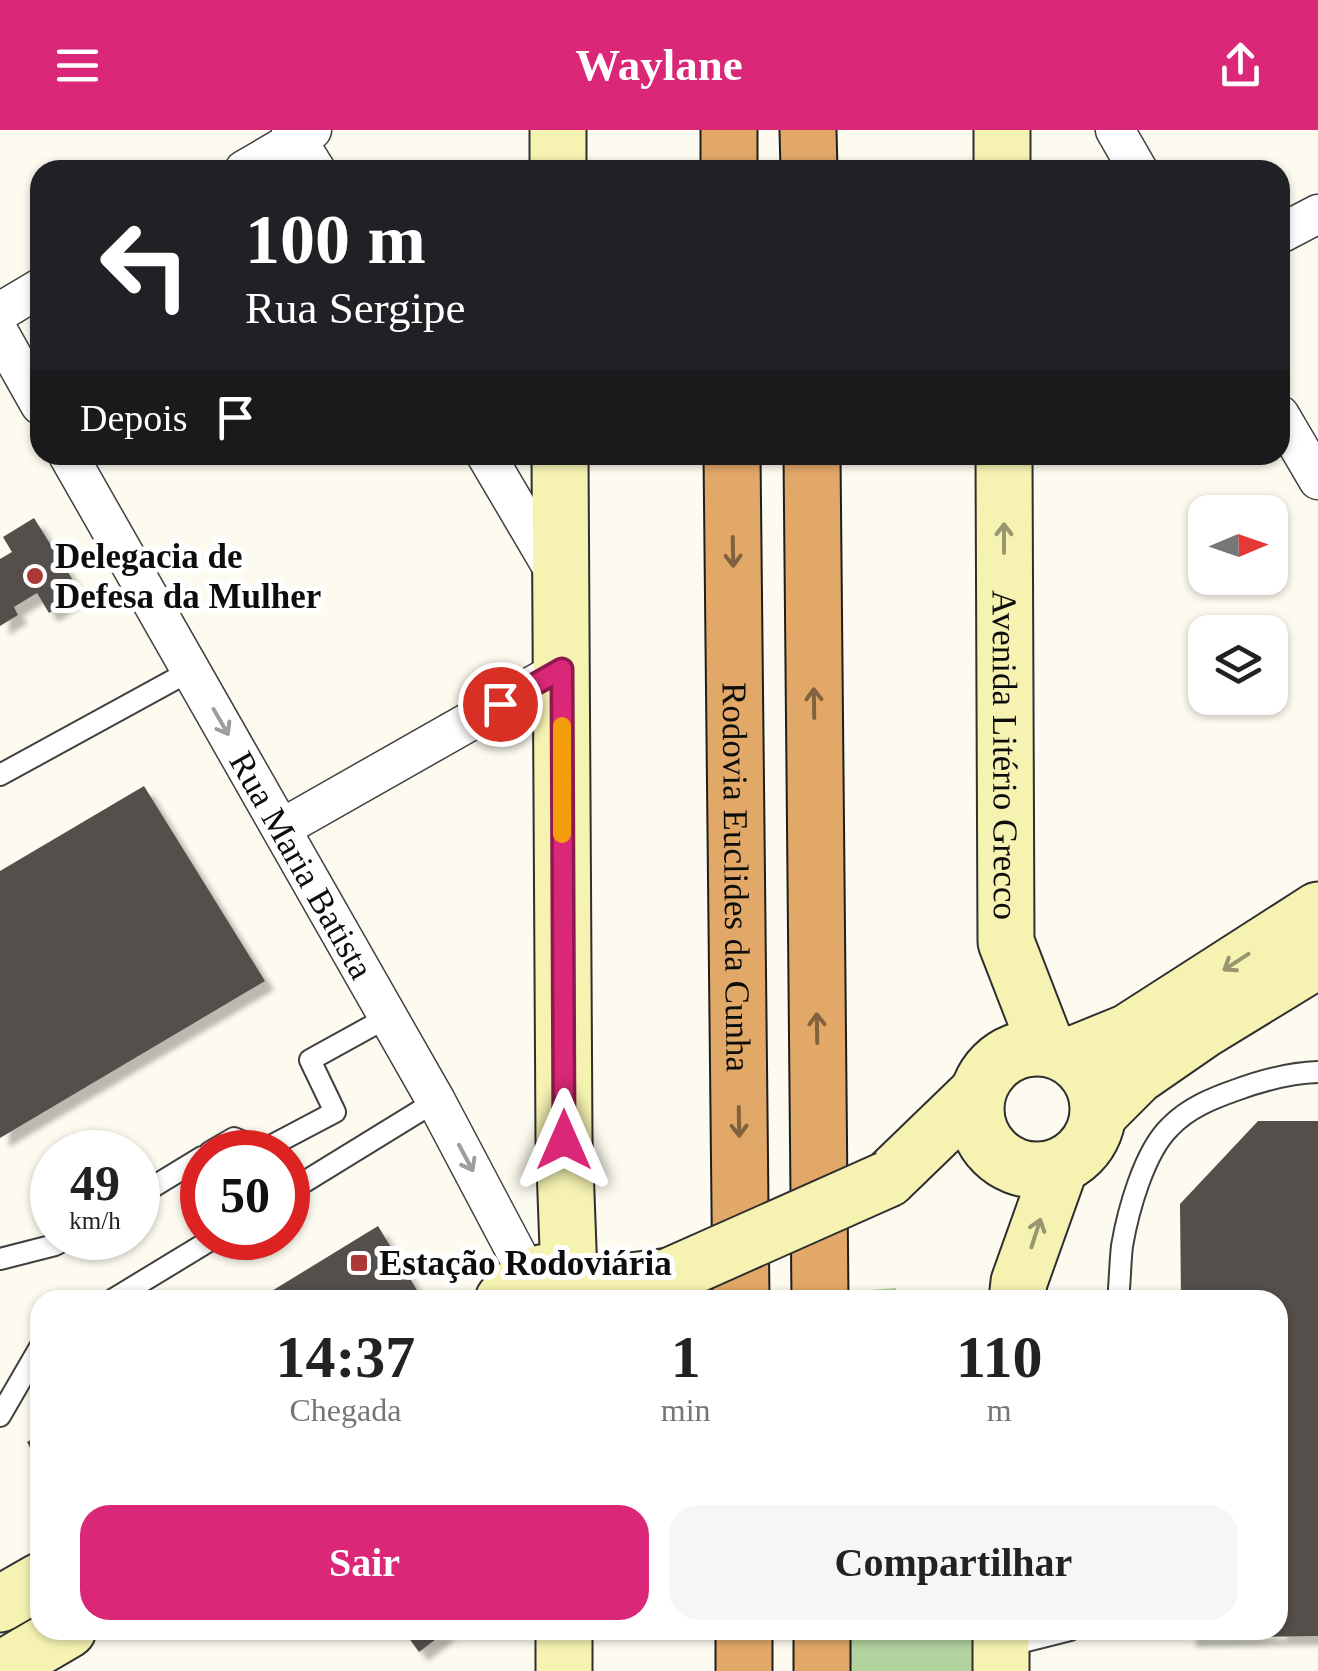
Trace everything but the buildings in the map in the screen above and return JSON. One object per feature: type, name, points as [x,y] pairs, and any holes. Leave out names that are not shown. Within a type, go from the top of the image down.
[{"type":"highway","points":[[729,130],[729,160]]},
{"type":"highway","points":[[808,130],[809,160]]},
{"type":"highway","name":"Rodovia Euclides da Cunha","points":[[732,465],[741,1290]]},
{"type":"highway","points":[[812,465],[820,1290]]},
{"type":"highway","points":[[744,1640],[744,1671]]},
{"type":"highway","points":[[822,1640],[822,1671]]},
{"type":"main road","points":[[558,130],[558,160]]},
{"type":"main road","points":[[1002,130],[1002,160]]},
{"type":"main road","points":[[560,465],[564,1140],[577,1286],[888,1179],[967,1167],[996,1156]]},
{"type":"main road","name":"Avenida Litério Grecco","points":[[1004,465],[1006,942],[1058,1052]]},
{"type":"main road","points":[[888,1179],[977,1093],[987,1073],[1003,1057],[1024,1048],[1058,1052],[1128,1032],[1318,910]]},
{"type":"main road","points":[[1099,1114],[1136,1076],[1318,960]]},
{"type":"main road","points":[[977,1093],[976,1116],[982,1138],[996,1156],[1016,1168],[1038,1172],[1060,1167],[1080,1154],[1093,1136],[1099,1114],[1096,1091],[1086,1070],[1058,1052]]},
{"type":"main road","points":[[1019,1290],[1060,1167]]},
{"type":"main road","points":[[0,1604],[30,1587]]},
{"type":"main road","points":[[0,1670],[51,1640]]},
{"type":"main road","points":[[564,1640],[564,1671]]},
{"type":"street","points":[[1114,130],[1132,160]]},
{"type":"street","points":[[265,160],[304,142]]},
{"type":"street","points":[[1290,229],[1318,214]]},
{"type":"street","points":[[0,312],[30,294]]},
{"type":"street","points":[[0,334],[30,387]]},
{"type":"street","points":[[1290,433],[1318,480]]},
{"type":"street","name":"Rua Maria Batista","points":[[74,465],[436,1101],[577,1286]]},
{"type":"street","points":[[492,465],[561,581]]},
{"type":"street","points":[[282,828],[562,669]]},
{"type":"lane","points":[[0,775],[190,670]]},
{"type":"lane","points":[[301,1130],[336,1112],[310,1060],[388,1016]]},
{"type":"lane","points":[[1119,1290],[1122,1246],[1135,1194],[1149,1158],[1169,1127],[1204,1101],[1264,1080],[1318,1072]]},
{"type":"lane","points":[[310,1178],[436,1101]]},
{"type":"lane","points":[[0,1259],[30,1250]]},
{"type":"lane","points":[[128,1290],[180,1259]]},
{"type":"lane","points":[[0,1416],[30,1364]]},
{"type":"lane","points":[[1001,1650],[1036,1640]]},
{"type":"green space","points":[[840,1640],[978,1640],[976,1671],[839,1671]]},
{"type":"slow traffic","points":[[562,726],[562,834]]},
{"type":"place","name":"Delegacia de Defesa da Mulher","points":[[35,576]]},
{"type":"place","name":"Estação Rodoviária","points":[[359,1263]]},
{"type":"route","points":[[500,704],[562,669],[564,1140]]}]
